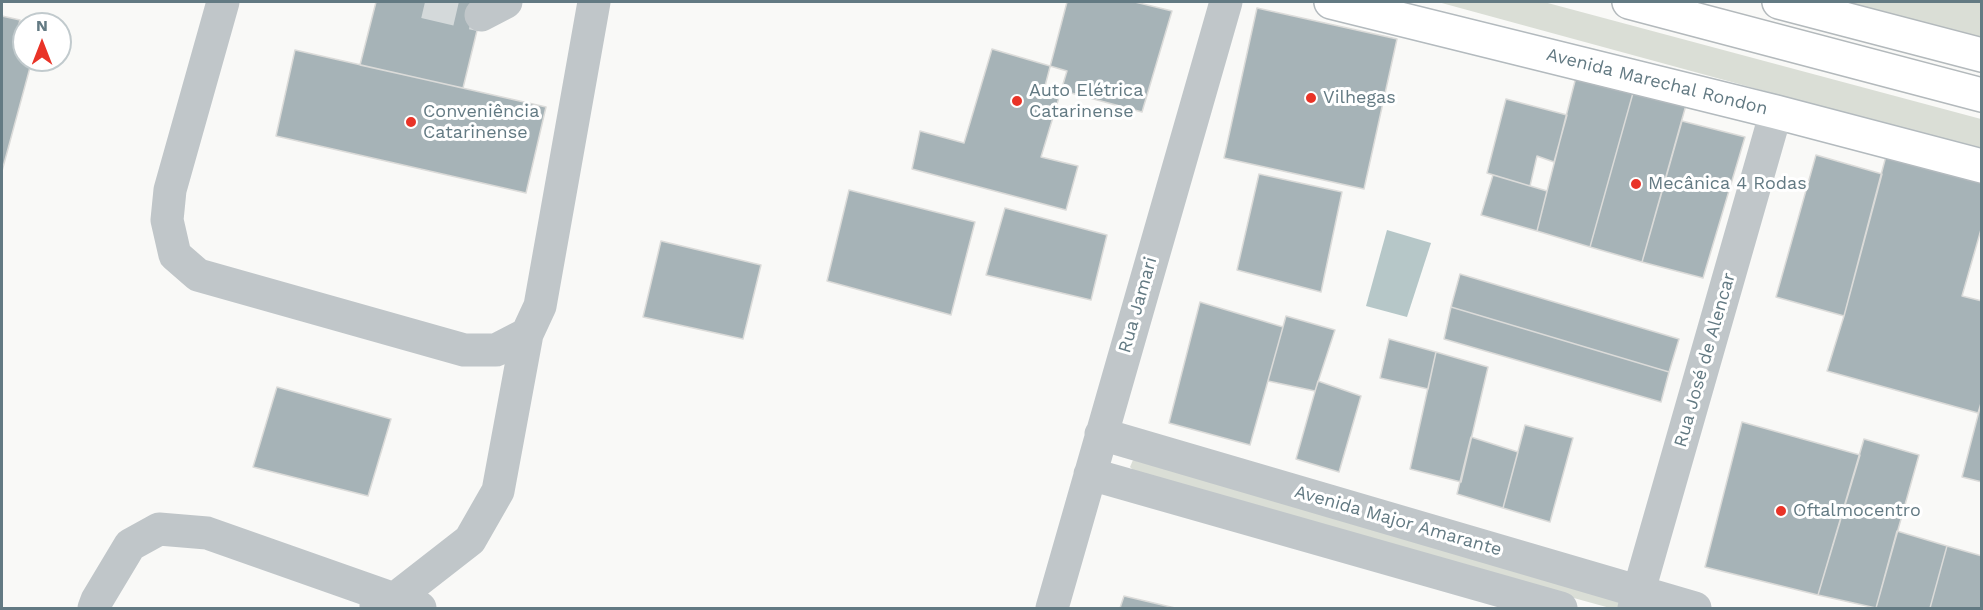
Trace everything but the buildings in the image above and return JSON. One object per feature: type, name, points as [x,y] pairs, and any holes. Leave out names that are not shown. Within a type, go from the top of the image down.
[{"type":"main road","name":"Avenida Marechal Rondon","points":[[1331,2],[1776,112],[1982,166]]},
{"type":"main road","points":[[1629,2],[1982,95]]},
{"type":"main road","points":[[1779,2],[1982,56]]},
{"type":"street","points":[[223,2],[170,190],[167,220],[175,255],[198,275],[464,350],[496,350],[527,334]]},
{"type":"street","points":[[94,609],[130,545],[159,529],[207,533],[395,606],[470,540],[498,491],[527,334],[540,306],[594,2]]},
{"type":"street","name":"Rua Jamari","points":[[1052,609],[1226,2]]},
{"type":"street","name":"Rua José de Alencar","points":[[1636,600],[1776,112]]},
{"type":"street","name":"Avenida Major Amarante","points":[[1101,434],[1636,600],[1695,609]]},
{"type":"street","points":[[1090,474],[1561,609]]},
{"type":"shaded area","points":[[1438,2],[1544,2],[1981,119],[1981,150]]},
{"type":"shaded area","points":[[1844,2],[1981,2],[1981,38]]},
{"type":"shaded area","points":[[1387,230],[1431,243],[1407,317],[1366,306]]},
{"type":"shaded area","points":[[1133,460],[1619,596],[1624,608],[1610,608],[1552,592],[1133,470],[1130,467]]},
{"type":"tunnel","points":[[425,2],[481,15]]},
{"type":"place","name":"Vilhegas","points":[[1311,98]]},
{"type":"place","name":"Auto Elétrica Catarinense","points":[[1017,101]]},
{"type":"place","name":"Conveniência Catarinense","points":[[411,122]]},
{"type":"place","name":"Mecânica 4 Rodas","points":[[1636,184]]},
{"type":"place","name":"Oftalmocentro","points":[[1781,511]]}]
